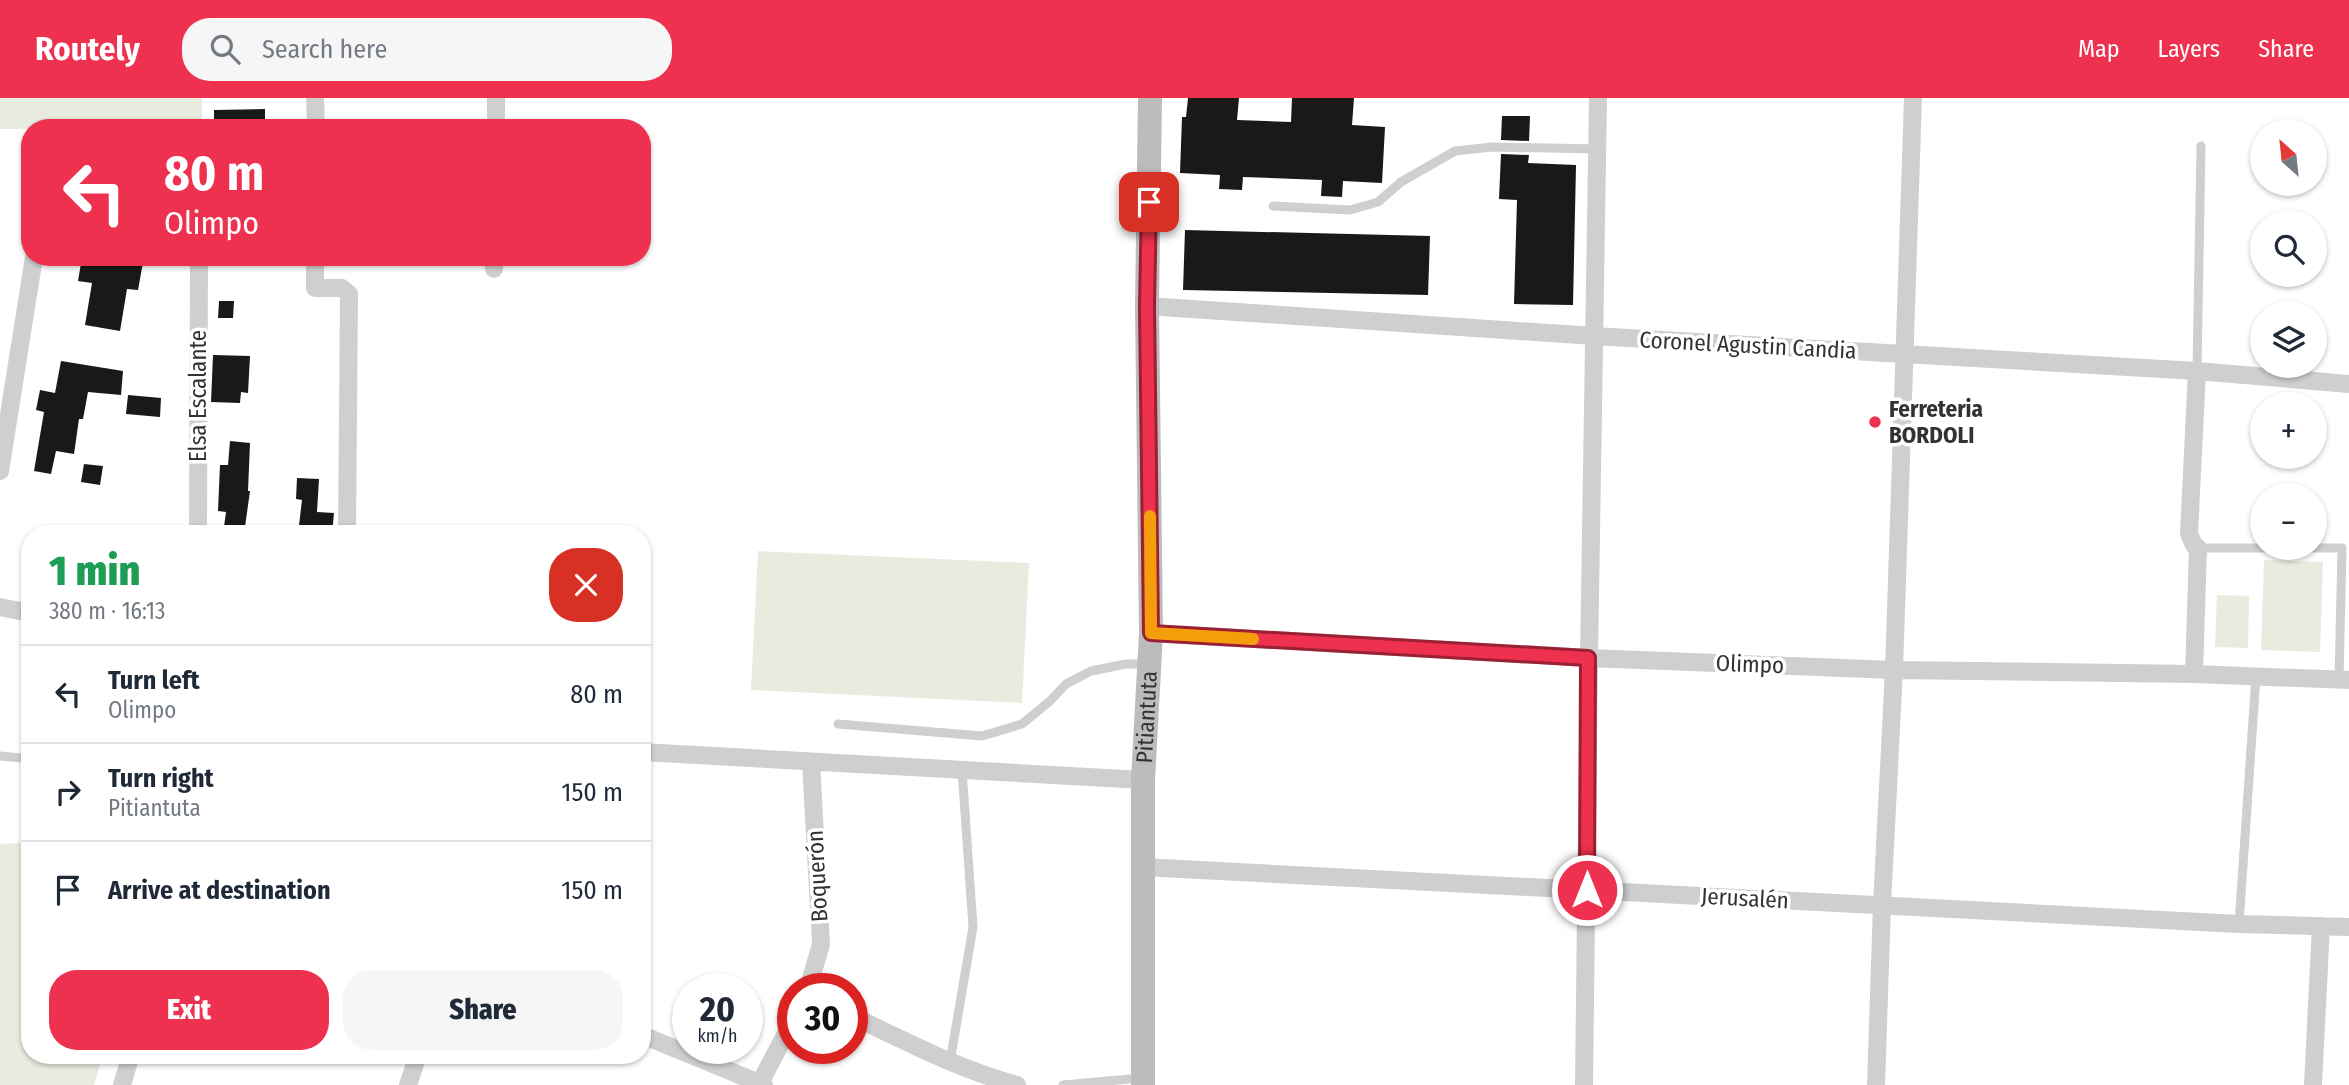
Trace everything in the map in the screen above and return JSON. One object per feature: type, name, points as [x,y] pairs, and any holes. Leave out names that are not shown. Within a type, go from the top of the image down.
[{"type":"street","points":[[315,98],[316,119]]},
{"type":"street","points":[[496,98],[496,119]]},
{"type":"street","points":[[1142,98],[1150,98]]},
{"type":"street","name":"Pitiantuta","points":[[1143,1083],[1143,780],[1151,633],[1147,306],[1150,98]]},
{"type":"street","points":[[1584,1085],[1598,98]]},
{"type":"street","points":[[1875,1085],[1894,670],[1913,98]]},
{"type":"street","points":[[0,471],[33,266]]},
{"type":"street","name":"Elsa Escalante","points":[[198,525],[199,266]]},
{"type":"street","points":[[316,266],[315,289],[342,288],[349,294],[347,525]]},
{"type":"street","name":"Coronel Agustin Candia","points":[[1147,306],[1594,336],[2197,371],[2349,384]]},
{"type":"street","points":[[2194,674],[2199,548],[2194,545],[2189,534],[2197,371]]},
{"type":"street","points":[[0,607],[21,611]]},
{"type":"street","name":"Olimpo","points":[[1151,633],[1588,658],[1894,670],[2194,674],[2344,680]]},
{"type":"street","points":[[651,753],[1143,780]]},
{"type":"street","name":"Boquerón","points":[[811,762],[821,944],[813,973]]},
{"type":"street","name":"Jerusalén","points":[[1142,867],[2349,927]]},
{"type":"street","points":[[2313,1085],[2321,926]]},
{"type":"street","points":[[868,1024],[950,1062],[993,1079],[1017,1085]]},
{"type":"street","points":[[651,1039],[762,1084],[777,1053]]},
{"type":"street","points":[[122,1085],[128,1064]]},
{"type":"street","points":[[408,1085],[415,1064]]},
{"type":"lane","points":[[2197,371],[2201,146]]},
{"type":"lane","points":[[1273,206],[1350,210],[1378,202],[1401,182],[1455,151],[1503,147],[1598,149]]},
{"type":"lane","points":[[2199,548],[2342,548],[2344,680]]},
{"type":"lane","points":[[838,724],[982,736],[1022,724],[1066,684],[1091,671],[1126,664],[1149,664]]},
{"type":"lane","points":[[2239,923],[2256,676]]},
{"type":"lane","points":[[0,756],[21,758]]},
{"type":"lane","points":[[950,1062],[973,927],[962,770]]},
{"type":"lane","points":[[1063,1085],[1143,1083]]},
{"type":"shaded area","points":[[0,98],[202,98],[202,119],[21,119],[21,129],[0,129]]},
{"type":"shaded area","points":[[758,551],[1029,563],[1022,703],[751,690]]},
{"type":"shaded area","points":[[2264,560],[2323,562],[2320,652],[2261,650]]},
{"type":"shaded area","points":[[2217,595],[2249,596],[2248,648],[2215,647]]},
{"type":"shaded area","points":[[21,843],[21,1064],[100,1064],[94,1085],[0,1085],[0,844]]},
{"type":"building","points":[[1188,98],[1239,98],[1237,120],[1291,122],[1292,98],[1354,98],[1352,125],[1385,127],[1382,183],[1343,181],[1342,197],[1321,196],[1322,180],[1243,177],[1242,190],[1219,189],[1220,175],[1180,173],[1182,117],[1186,117]]},
{"type":"building","points":[[265,109],[265,119],[214,119],[214,110]]},
{"type":"building","points":[[1502,116],[1530,116],[1529,141],[1501,140]]},
{"type":"building","points":[[1501,154],[1529,155],[1528,163],[1576,165],[1573,305],[1514,304],[1517,200],[1499,199]]},
{"type":"building","points":[[1185,230],[1430,236],[1428,295],[1183,290]]},
{"type":"building","points":[[80,266],[142,266],[138,290],[127,289],[120,331],[85,325],[92,283],[78,281]]},
{"type":"building","points":[[219,301],[234,301],[233,318],[218,318]]},
{"type":"building","points":[[213,355],[250,356],[248,393],[241,392],[240,403],[211,402]]},
{"type":"building","points":[[61,361],[123,371],[121,395],[88,392],[83,419],[79,419],[74,454],[56,451],[51,474],[34,471],[44,412],[36,410],[40,390],[55,393]]},
{"type":"building","points":[[128,395],[161,398],[160,417],[126,414]]},
{"type":"building","points":[[230,441],[250,443],[250,491],[245,525],[224,525],[226,512],[218,511],[220,465],[228,465]]},
{"type":"building","points":[[84,464],[103,466],[100,485],[81,482]]},
{"type":"building","points":[[297,478],[319,479],[317,512],[334,513],[333,525],[299,525],[302,500],[296,499]]},
{"type":"slow traffic","points":[[1150,516],[1151,633],[1253,639]]},
{"type":"place","name":"Ferreteria BORDOLI","points":[[1875,422]]},
{"type":"route","points":[[1149,202],[1147,306],[1151,633],[1588,658],[1587,890]]}]
